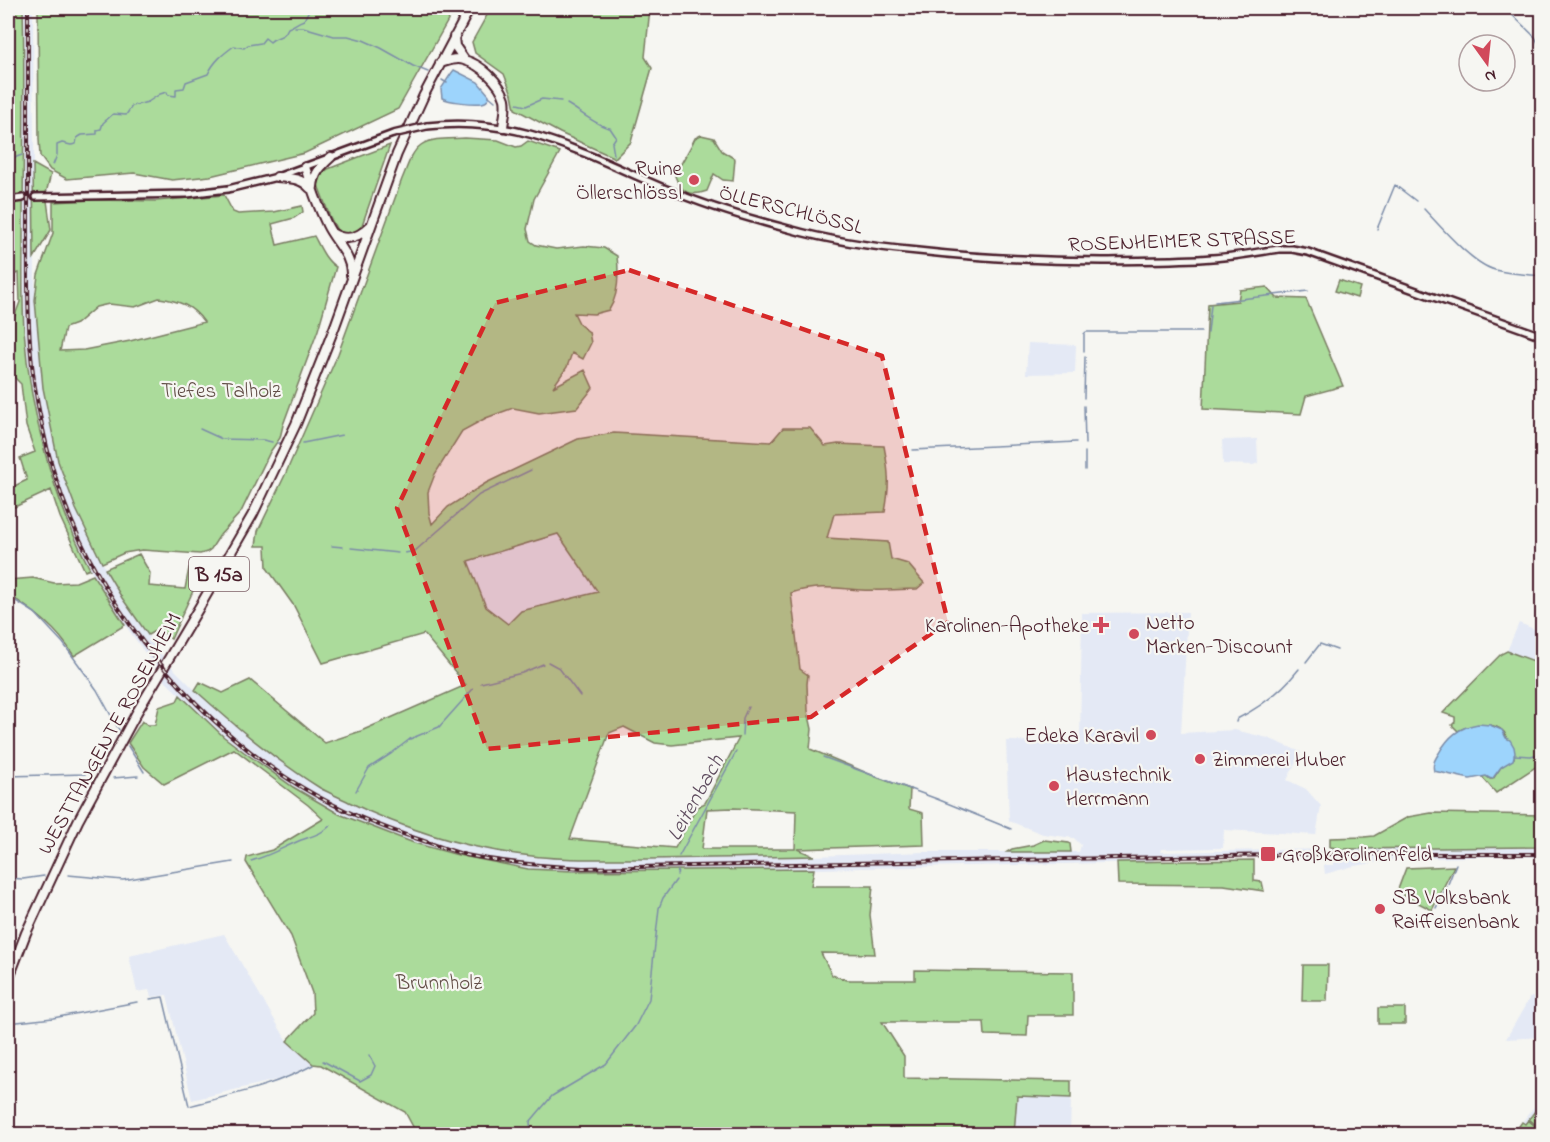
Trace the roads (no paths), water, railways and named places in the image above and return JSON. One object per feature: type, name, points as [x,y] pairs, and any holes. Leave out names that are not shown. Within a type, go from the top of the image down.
[{"type":"highway","name":"B 15a","points":[[351,278],[397,154],[440,63],[470,8]]},
{"type":"highway","points":[[454,37],[455,46],[464,59],[488,73],[497,83],[506,105],[503,128]]},
{"type":"highway","points":[[440,63],[452,59],[464,59]]},
{"type":"highway","points":[[313,192],[317,172],[331,157]]},
{"type":"highway","points":[[305,167],[313,192],[331,232],[347,255],[351,278]]},
{"type":"highway","points":[[277,177],[296,179],[303,182],[313,192]]},
{"type":"highway","points":[[331,232],[348,239],[360,235],[370,226]]},
{"type":"highway","name":"WESTTANGENTE ROSENHEIM","points":[[8,980],[26,933],[78,821],[136,712],[253,514],[296,424],[335,326],[351,278]]},
{"type":"street","name":"ÖLLERSCHLÖSSL","points":[[35,197],[187,194],[228,189],[277,177],[393,134],[443,124],[474,124],[535,135],[587,154],[696,201],[791,230],[852,243],[952,255]]},
{"type":"street","points":[[8,200],[22,198]]},
{"type":"street","name":"ROSENHEIMER STRASSE","points":[[952,255],[1064,261],[1176,260],[1210,259],[1259,251],[1292,249],[1308,252],[1542,336]]},
{"type":"water","points":[[454,70],[478,82],[489,95],[487,101],[468,103],[442,98],[441,89]]},
{"type":"water","points":[[1478,724],[1490,725],[1502,730],[1514,747],[1513,760],[1501,767],[1491,779],[1486,776],[1470,779],[1434,771],[1435,759],[1450,738],[1460,730]]},
{"type":"waterway","points":[[53,165],[57,155],[57,145],[76,144],[77,138],[82,135],[97,134],[97,130],[101,129],[103,123],[113,114],[126,115],[132,106],[148,102],[160,94],[167,92],[168,95],[176,96],[176,89],[184,88],[186,82],[208,74],[219,58],[234,46],[244,48],[261,43],[265,38],[270,42],[282,36],[288,28],[304,20],[310,8]]},
{"type":"waterway","points":[[1505,8],[1535,37],[1542,51]]},
{"type":"waterway","points":[[295,27],[363,40],[428,72]]},
{"type":"waterway","points":[[442,80],[447,83]]},
{"type":"waterway","points":[[489,96],[495,101]]},
{"type":"waterway","points":[[517,104],[526,106],[542,99],[561,101]]},
{"type":"waterway","points":[[567,104],[595,122],[610,128],[616,137],[612,143],[614,155]]},
{"type":"waterway","points":[[8,160],[22,155]]},
{"type":"waterway","points":[[1377,229],[1395,185],[1416,201]]},
{"type":"waterway","points":[[1424,209],[1457,244],[1486,266],[1495,270],[1542,276]]},
{"type":"waterway","points":[[1215,302],[1308,291]]},
{"type":"waterway","points":[[1208,333],[1211,305]]},
{"type":"waterway","points":[[1084,351],[1086,332],[1201,332]]},
{"type":"waterway","points":[[1084,398],[1085,357]]},
{"type":"waterway","points":[[1084,406],[1085,444]]},
{"type":"waterway","points":[[200,429],[222,439],[272,442]]},
{"type":"waterway","points":[[303,443],[342,435]]},
{"type":"waterway","points":[[913,450],[1076,442]]},
{"type":"waterway","points":[[1085,452],[1085,470]]},
{"type":"waterway","points":[[405,553],[415,551],[479,495],[531,470]]},
{"type":"waterway","points":[[332,546],[343,547]]},
{"type":"waterway","points":[[351,548],[398,553]]},
{"type":"waterway","points":[[8,596],[35,613],[63,643],[97,690],[119,730]]},
{"type":"waterway","points":[[1306,662],[1320,644],[1337,650]]},
{"type":"waterway","points":[[548,662],[559,668],[580,696]]},
{"type":"waterway","points":[[481,683],[522,673],[543,664]]},
{"type":"waterway","points":[[1236,722],[1237,719],[1271,697],[1299,669]]},
{"type":"waterway","points":[[356,791],[369,768],[410,739],[439,727],[473,689]]},
{"type":"waterway","name":"Leitenbach","points":[[742,735],[743,718],[748,707]]},
{"type":"waterway","points":[[128,746],[144,772]]},
{"type":"waterway","name":"Leitenbach","points":[[679,856],[736,752]]},
{"type":"waterway","points":[[1514,755],[1531,756],[1542,753]]},
{"type":"waterway","points":[[823,757],[1011,829]]},
{"type":"waterway","points":[[93,767],[100,770]]},
{"type":"waterway","points":[[8,776],[85,774],[88,771]]},
{"type":"waterway","points":[[113,778],[138,776]]},
{"type":"waterway","points":[[251,861],[324,831],[331,825]]},
{"type":"waterway","points":[[68,875],[123,880],[233,862]]},
{"type":"waterway","points":[[1436,908],[1456,864]]},
{"type":"waterway","points":[[677,875],[678,871]]},
{"type":"waterway","points":[[8,878],[23,879],[44,876]]},
{"type":"waterway","name":"Leitenbach","points":[[531,1134],[530,1122],[552,1096],[606,1064],[636,1025],[649,999],[659,908],[676,880]]},
{"type":"waterway","points":[[150,999],[163,997],[189,1106],[268,1084],[313,1065]]},
{"type":"waterway","points":[[8,1023],[53,1018],[137,1002]]},
{"type":"waterway","points":[[323,1061],[360,1081],[371,1075],[375,1066],[369,1055]]},
{"type":"tunnel","points":[[23,198],[35,197]]},
{"type":"railway","points":[[28,8],[28,312],[30,343],[34,384],[42,425],[64,503],[99,576],[120,610],[169,674],[234,739],[274,770],[317,796],[375,824],[466,855],[524,864],[583,868],[1335,854],[1542,854]]},
{"type":"place","name":"Ruine Öllerschlössl","points":[[694,180]]},
{"type":"place","name":"Karolinen-Apotheke","points":[[1101,625]]},
{"type":"place","name":"Netto Marken-Discount","points":[[1134,634]]},
{"type":"place","name":"Edeka Karavil","points":[[1151,735]]},
{"type":"place","name":"Zimmerei Huber","points":[[1200,759]]},
{"type":"place","name":"Haustechnik Herrmann","points":[[1054,786]]},
{"type":"place","name":"Großkarolinenfeld","points":[[1268,854]]},
{"type":"place","name":"SB Volksbank Raiffeisenbank","points":[[1380,909]]},
{"type":"park label","name":"Tiefes Talholz","points":[[221,390]]},
{"type":"park label","name":"Brunnholz","points":[[439,982]]}]
